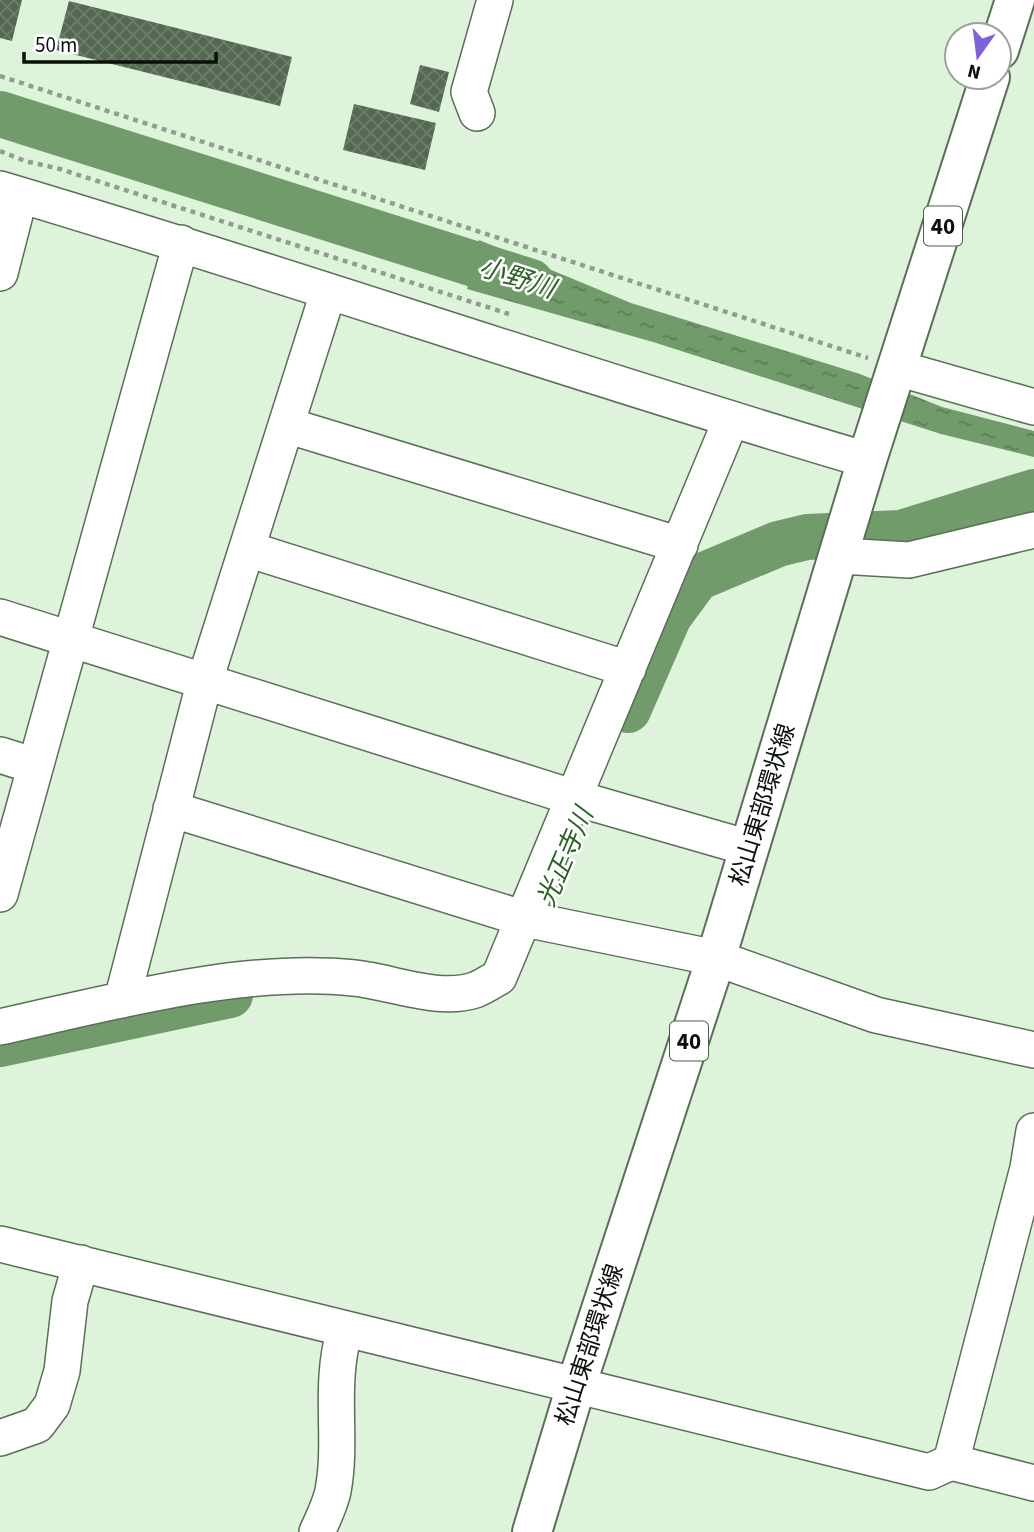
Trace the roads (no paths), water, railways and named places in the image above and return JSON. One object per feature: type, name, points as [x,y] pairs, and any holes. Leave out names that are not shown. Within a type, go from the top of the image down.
[{"type":"main road","points":[[1008,21],[1015,0]]},
{"type":"main road","name":"松山東部環状線","points":[[532,1532],[576,1386],[716,958],[871,450],[986,91]]},
{"type":"street","points":[[477,113],[468,92],[495,0]]},
{"type":"street","points":[[0,273],[10,192],[181,243],[328,293],[732,420],[871,450]]},
{"type":"street","points":[[0,894],[181,243]]},
{"type":"street","points":[[121,1000],[205,680],[328,293]]},
{"type":"street","points":[[896,372],[1034,407]]},
{"type":"street","points":[[0,1027],[121,1000],[275,975],[357,978],[447,993],[476,990],[499,977],[732,420]]},
{"type":"street","points":[[286,425],[680,545]]},
{"type":"street","points":[[844,544],[909,560],[1034,530]]},
{"type":"street","points":[[247,549],[628,669]]},
{"type":"street","points":[[0,617],[575,798],[749,848]]},
{"type":"street","points":[[0,755],[36,766]]},
{"type":"street","points":[[172,809],[525,919],[716,958],[876,1015],[1034,1050]]},
{"type":"street","points":[[951,1462],[1031,1169],[1034,1131]]},
{"type":"street","points":[[0,1244],[929,1472],[951,1462],[1034,1483]]},
{"type":"street","points":[[0,1438],[37,1425],[51,1405],[62,1371],[70,1301],[81,1263]]},
{"type":"street","points":[[317,1532],[332,1496],[335,1478],[334,1383],[345,1329]]},
{"type":"water","points":[[479,240],[631,303],[860,374],[942,407],[1034,431],[1034,457],[941,434],[653,342],[467,289]]},
{"type":"waterway","name":"小野川","points":[[0,114],[531,282]]},
{"type":"waterway","name":"光正寺川","points":[[628,710],[669,616],[697,578],[778,544],[807,537],[901,533],[1034,492]]},
{"type":"waterway","name":"光正寺川","points":[[0,1044],[230,995]]}]
